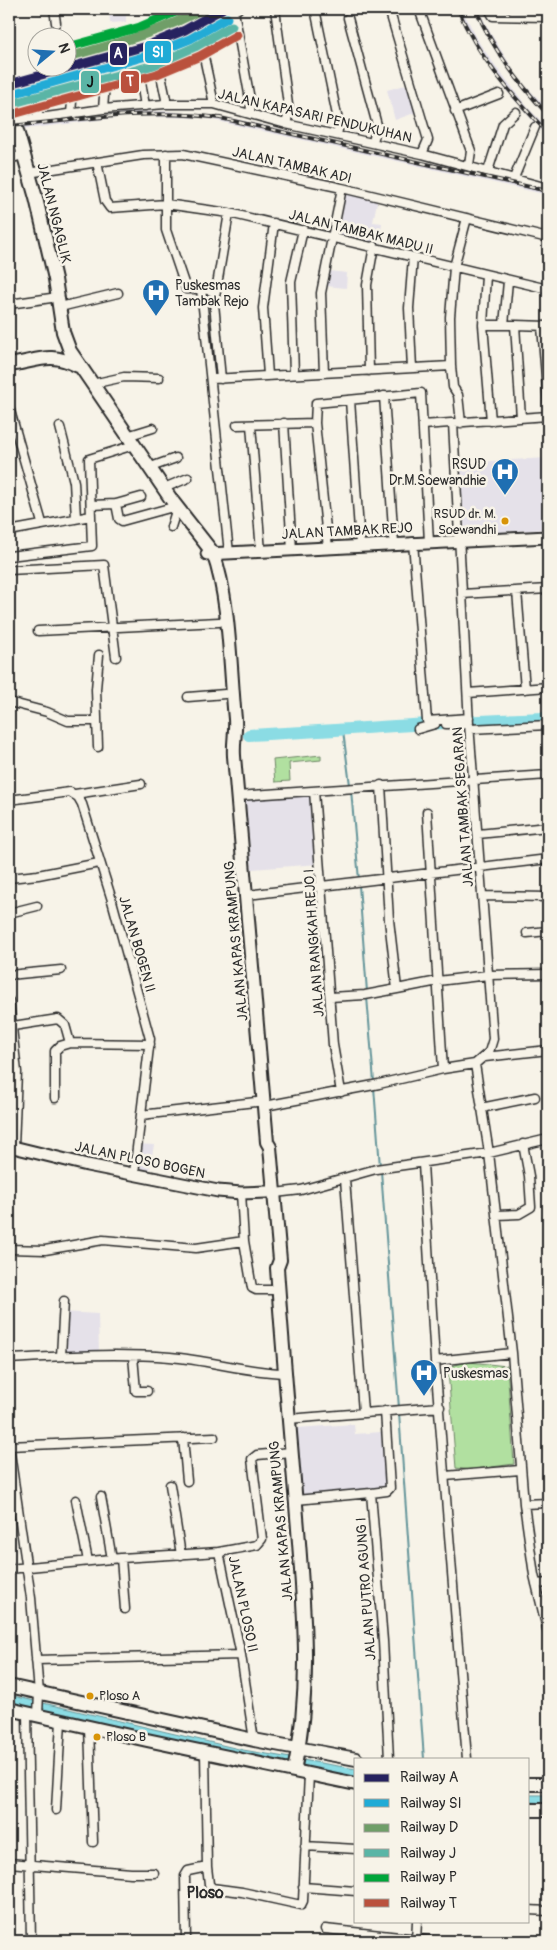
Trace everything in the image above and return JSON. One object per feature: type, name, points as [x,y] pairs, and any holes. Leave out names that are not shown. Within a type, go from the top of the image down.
[{"type":"main road","name":"JALAN NGAGLIK","points":[[9,103],[11,122],[36,198],[59,302],[63,332],[70,351],[80,367]]},
{"type":"main road","points":[[50,356],[58,347],[63,332]]},
{"type":"main road","points":[[9,365],[50,356],[66,360],[80,367]]},
{"type":"main road","name":"JALAN KAPAS KRAMPUNG","points":[[80,367],[150,467],[174,506],[210,554],[219,572],[236,731],[232,738]]},
{"type":"main road","name":"JALAN KAPAS KRAMPUNG","points":[[210,554],[217,598],[228,731],[232,738],[238,796],[268,1142],[264,1147],[271,1192],[273,1261],[277,1268],[284,1373],[296,1500],[307,1672],[299,1749],[294,1770]]},
{"type":"main road","points":[[9,1686],[254,1740],[354,1759]]},
{"type":"main road","points":[[9,1709],[354,1784]]},
{"type":"main road","points":[[530,1784],[548,1784]]},
{"type":"main road","points":[[530,1810],[548,1810]]},
{"type":"street","points":[[54,9],[56,22]]},
{"type":"street","points":[[275,9],[288,112],[286,124]]},
{"type":"street","points":[[324,9],[315,10],[339,125],[338,135]]},
{"type":"street","points":[[389,9],[428,140],[422,154]]},
{"type":"street","points":[[419,9],[471,151],[469,165]]},
{"type":"street","points":[[78,67],[155,47],[236,10],[251,105],[250,114]]},
{"type":"street","points":[[491,12],[521,13],[548,18]]},
{"type":"street","points":[[348,18],[377,126],[373,142]]},
{"type":"street","points":[[198,29],[214,104]]},
{"type":"street","points":[[155,47],[165,104]]},
{"type":"street","points":[[136,52],[145,106]]},
{"type":"street","points":[[100,61],[105,84],[103,109]]},
{"type":"street","points":[[9,85],[37,78]]},
{"type":"street","points":[[65,78],[72,102],[71,113]]},
{"type":"street","points":[[30,80],[39,118]]},
{"type":"street","points":[[456,110],[498,94]]},
{"type":"street","name":"JALAN KAPASARI PENDUKUHAN","points":[[11,122],[103,109],[165,104],[214,104],[286,124],[469,165],[548,188]]},
{"type":"street","points":[[488,171],[503,124],[516,112]]},
{"type":"street","points":[[514,178],[535,127]]},
{"type":"street","points":[[166,154],[166,231],[184,287],[188,290],[201,289],[216,292]]},
{"type":"street","name":"JALAN TAMBAK ADI","points":[[28,173],[166,154],[195,156],[342,188],[548,238]]},
{"type":"street","points":[[9,159],[23,155]]},
{"type":"street","name":"JALAN TAMBAK MADU II","points":[[97,162],[108,207],[166,204],[228,212],[374,246],[508,281],[548,289]]},
{"type":"street","points":[[324,373],[321,292],[342,188]]},
{"type":"street","points":[[221,379],[214,305],[228,212]]},
{"type":"street","name":"JALAN TAMBAK SEGARAN","points":[[467,218],[454,267],[450,317],[453,387],[458,395],[458,540],[469,724],[493,1039],[491,1049],[484,1057]]},
{"type":"street","points":[[268,375],[263,308],[274,224]]},
{"type":"street","points":[[294,374],[291,282],[303,230]]},
{"type":"street","points":[[370,371],[367,285],[374,246]]},
{"type":"street","points":[[412,368],[409,308],[413,257]]},
{"type":"street","points":[[486,275],[483,325],[491,420]]},
{"type":"street","points":[[504,325],[508,281]]},
{"type":"street","points":[[201,289],[229,553]]},
{"type":"street","points":[[9,304],[59,302],[118,293]]},
{"type":"street","points":[[483,325],[545,326],[548,403]]},
{"type":"street","points":[[515,325],[521,418]]},
{"type":"street","points":[[212,379],[451,366]]},
{"type":"street","points":[[92,384],[124,377],[159,378]]},
{"type":"street","points":[[328,548],[315,423],[316,403],[421,393],[429,542]]},
{"type":"street","points":[[384,396],[394,543]]},
{"type":"street","points":[[350,400],[360,545]]},
{"type":"street","points":[[9,407],[42,523]]},
{"type":"street","points":[[423,425],[548,416]]},
{"type":"street","points":[[284,423],[292,550]]},
{"type":"street","points":[[237,425],[315,423]]},
{"type":"street","points":[[251,424],[261,552]]},
{"type":"street","points":[[60,426],[74,482],[76,518]]},
{"type":"street","points":[[9,556],[92,546],[89,458],[131,440],[153,428]]},
{"type":"street","points":[[150,467],[176,458]]},
{"type":"street","points":[[164,488],[188,478]]},
{"type":"street","points":[[91,505],[116,504],[141,497]]},
{"type":"street","points":[[116,504],[118,519],[122,521],[174,506],[171,527]]},
{"type":"street","points":[[9,531],[42,523],[91,516]]},
{"type":"street","name":"JALAN TAMBAK REJO","points":[[210,554],[413,542],[548,537]]},
{"type":"street","points":[[413,542],[427,721],[445,720],[469,724]]},
{"type":"street","points":[[9,551],[10,570],[104,565],[116,657]]},
{"type":"street","points":[[462,594],[548,589]]},
{"type":"street","points":[[517,591],[525,689]]},
{"type":"street","points":[[38,631],[219,622]]},
{"type":"street","points":[[98,747],[96,721],[99,655]]},
{"type":"street","points":[[468,693],[548,687]]},
{"type":"street","points":[[188,697],[225,694]]},
{"type":"street","points":[[9,702],[47,712],[68,721],[96,721]]},
{"type":"street","points":[[418,729],[429,724],[548,725]]},
{"type":"street","points":[[238,796],[361,786],[548,775]]},
{"type":"street","points":[[9,800],[63,792],[75,794],[141,784]]},
{"type":"street","points":[[381,785],[393,965],[397,989]]},
{"type":"street","name":"JALAN RANGKAH REJO I","points":[[314,791],[323,886],[333,1045],[341,1092]]},
{"type":"street","name":"JALAN BOGEN II","points":[[75,794],[82,804],[111,897],[147,1025],[150,1044],[134,1173]]},
{"type":"street","points":[[427,812],[443,1068]]},
{"type":"street","points":[[478,834],[548,827]]},
{"type":"street","points":[[247,895],[548,859]]},
{"type":"street","points":[[9,878],[38,875],[99,863]]},
{"type":"street","points":[[483,896],[548,897]]},
{"type":"street","points":[[9,913],[37,906]]},
{"type":"street","points":[[527,933],[548,931]]},
{"type":"street","points":[[9,975],[61,970]]},
{"type":"street","points":[[330,997],[368,995],[438,981],[488,975],[548,974]]},
{"type":"street","points":[[9,1001],[18,1086],[12,1146]]},
{"type":"street","points":[[13,1026],[61,1020],[65,1025],[70,1043]]},
{"type":"street","points":[[55,1098],[55,1050],[60,1046],[70,1043],[150,1044]]},
{"type":"street","points":[[141,1115],[265,1104],[341,1092],[443,1068],[475,1064],[484,1057],[548,1050]]},
{"type":"street","points":[[475,1064],[488,1153],[512,1353],[524,1504],[536,1584],[548,1633]]},
{"type":"street","points":[[481,1108],[535,1097]]},
{"type":"street","points":[[271,1192],[301,1190],[380,1168],[423,1164],[488,1153],[548,1139]]},
{"type":"street","points":[[496,1216],[519,1214],[531,1208],[529,1176],[523,1144]]},
{"type":"street","name":"JALAN PLOSO BOGEN","points":[[12,1146],[87,1165],[208,1189],[241,1194],[271,1192]]},
{"type":"street","points":[[423,1164],[435,1361],[467,1758]]},
{"type":"street","points":[[345,1179],[363,1412]]},
{"type":"street","points":[[241,1194],[244,1241],[253,1289],[279,1290]]},
{"type":"street","points":[[9,1249],[45,1250],[103,1240],[196,1248],[244,1241]]},
{"type":"street","points":[[61,1356],[64,1301]]},
{"type":"street","points":[[435,1361],[512,1353]]},
{"type":"street","points":[[9,1359],[61,1356],[178,1358],[253,1371],[284,1373]]},
{"type":"street","points":[[133,1356],[136,1391],[147,1392]]},
{"type":"street","points":[[288,1419],[440,1407]]},
{"type":"street","points":[[296,1500],[388,1491],[390,1488],[385,1411]]},
{"type":"street","points":[[31,1941],[29,1864],[34,1713],[39,1694],[31,1598],[9,1446],[214,1437]]},
{"type":"street","points":[[183,1438],[187,1481]]},
{"type":"street","name":"JALAN PLOSO II","points":[[254,1740],[240,1655],[219,1552],[252,1547],[261,1543],[252,1459],[257,1455],[291,1452]]},
{"type":"street","points":[[445,1476],[520,1470]]},
{"type":"street","points":[[170,1485],[180,1555]]},
{"type":"street","name":"JALAN PUTRO AGUNG I","points":[[371,1493],[383,1641],[389,1758]]},
{"type":"street","points":[[101,1497],[112,1559]]},
{"type":"street","points":[[76,1500],[88,1561]]},
{"type":"street","points":[[524,1504],[548,1503]]},
{"type":"street","points":[[9,1569],[121,1558],[219,1552]]},
{"type":"street","points":[[121,1558],[125,1609]]},
{"type":"street","points":[[536,1584],[548,1582]]},
{"type":"street","points":[[540,1599],[548,1596]]},
{"type":"street","points":[[36,1660],[240,1655]]},
{"type":"street","points":[[56,1810],[61,1721]]},
{"type":"street","points":[[89,1727],[93,1842]]},
{"type":"street","points":[[205,1752],[207,1867],[209,1884],[212,1888],[242,1892],[298,1905],[303,1901],[309,1774]]},
{"type":"street","points":[[305,1846],[354,1850]]},
{"type":"street","points":[[9,1863],[131,1873],[154,1873]]},
{"type":"street","points":[[186,1941],[186,1876],[188,1871],[207,1867]]},
{"type":"street","points":[[303,1887],[354,1891]]},
{"type":"street","points":[[530,1910],[548,1911]]},
{"type":"street","points":[[416,1940],[417,1922]]},
{"type":"street","points":[[325,1929],[437,1941]]},
{"type":"shaded area","points":[[109,9],[126,9],[126,22],[110,23]]},
{"type":"shaded area","points":[[211,9],[228,9],[184,33],[145,50],[78,70],[78,61],[143,42],[181,26]]},
{"type":"shaded area","points":[[456,9],[462,9],[480,44],[495,65],[529,109],[548,128],[548,138],[505,89],[475,44]]},
{"type":"shaded area","points":[[475,9],[478,9],[519,79],[548,109],[548,115],[501,58]]},
{"type":"shaded area","points":[[28,75],[28,78],[51,78],[11,90],[9,80]]},
{"type":"shaded area","points":[[409,84],[417,112],[395,120],[387,90]]},
{"type":"shaded area","points":[[167,111],[236,119],[479,173],[548,190],[548,195],[204,118],[132,116],[25,129],[23,124],[131,112]]},
{"type":"shaded area","points":[[346,189],[378,197],[373,222],[382,223],[379,244],[339,236]]},
{"type":"shaded area","points":[[329,271],[347,273],[346,288],[326,286]]},
{"type":"shaded area","name":"RSUD Dr.M.Soewandhie","points":[[548,458],[548,529],[465,534],[460,463]]},
{"type":"shaded area","points":[[313,794],[319,864],[252,869],[245,799]]},
{"type":"shaded area","points":[[138,1144],[154,1145],[149,1172],[135,1170]]},
{"type":"shaded area","points":[[62,1312],[98,1314],[99,1354],[60,1354]]},
{"type":"shaded area","points":[[354,1424],[355,1434],[381,1432],[385,1489],[302,1496],[297,1428]]},
{"type":"green space","points":[[321,755],[321,760],[289,763],[290,781],[275,782],[273,760]]},
{"type":"green space","points":[[469,1362],[507,1366],[514,1464],[470,1470],[456,1468],[448,1371],[455,1365]]},
{"type":"water","points":[[9,1695],[243,1750],[354,1769],[354,1778],[9,1705]]},
{"type":"water","points":[[530,1795],[548,1795],[548,1803],[530,1802]]},
{"type":"waterway","points":[[249,735],[548,718]]},
{"type":"waterway","points":[[343,731],[350,785]]},
{"type":"waterway","points":[[351,790],[359,880]]},
{"type":"waterway","points":[[359,885],[367,992]]},
{"type":"waterway","points":[[367,997],[374,1082]]},
{"type":"waterway","points":[[374,1087],[380,1167]]},
{"type":"waterway","points":[[381,1171],[399,1408]]},
{"type":"waterway","points":[[399,1413],[424,1758]]},
{"type":"railway","points":[[458,9],[475,43],[497,75],[548,133]]},
{"type":"railway","points":[[476,9],[498,52],[527,91],[548,115]]},
{"type":"railway","points":[[9,126],[88,118],[167,114],[220,118],[548,191]]},
{"type":"rail line","name":"P","points":[[78,44],[140,27],[182,9]]},
{"type":"rail line","name":"D","points":[[78,54],[170,25],[202,9]]},
{"type":"rail line","name":"A","points":[[9,84],[146,46],[185,30],[222,9]]},
{"type":"rail line","name":"SI","points":[[12,94],[150,55],[190,39],[227,18]]},
{"type":"rail line","name":"J","points":[[14,103],[154,65],[195,47],[232,26]]},
{"type":"rail line","name":"T","points":[[17,113],[157,74],[200,56],[237,35]]},
{"type":"place","name":"Puskesmas Tambak Rejo","points":[[156,317]]},
{"type":"place","name":"RSUD Dr.M.Soewandhie","points":[[505,496]]},
{"type":"place","name":"RSUD dr. M. Soewandhi","points":[[505,521]]},
{"type":"place","name":"Puskesmas","points":[[424,1397]]},
{"type":"place","name":"Ploso A","points":[[90,1696]]},
{"type":"place","name":"Ploso B","points":[[97,1737]]},
{"type":"district","name":"Ploso","points":[[205,1893]]}]
